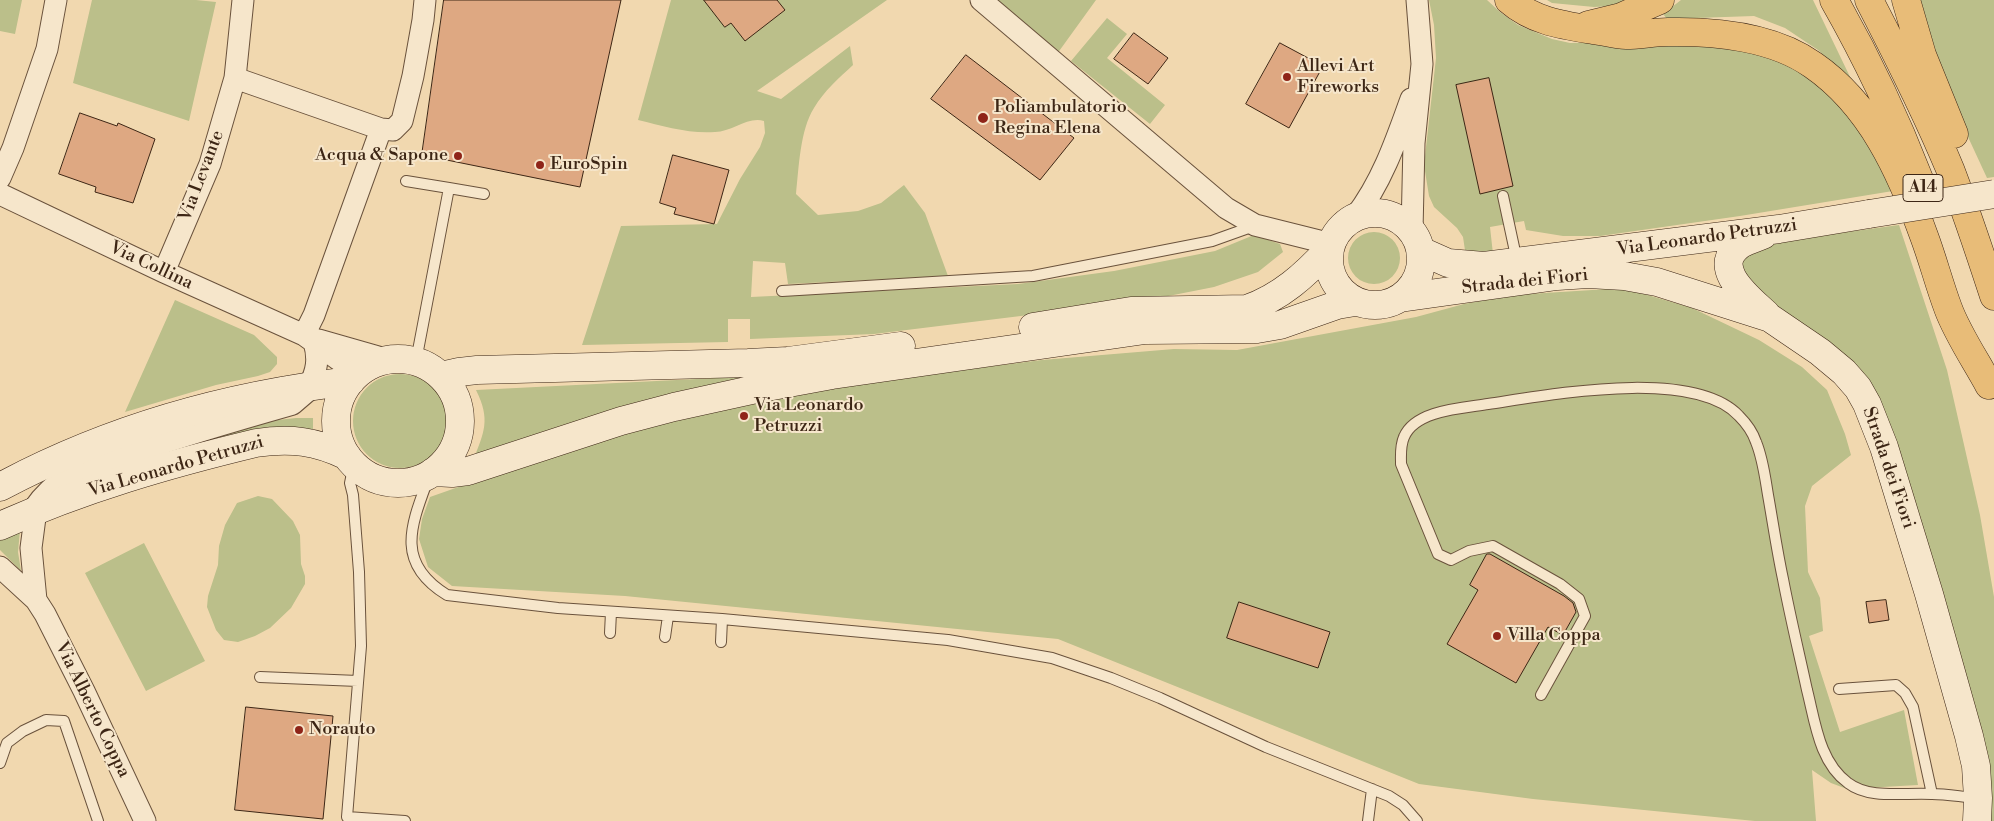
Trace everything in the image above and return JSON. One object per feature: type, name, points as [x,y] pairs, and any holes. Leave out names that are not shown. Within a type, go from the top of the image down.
[{"type":"highway","points":[[1509,0],[1524,12],[1535,17],[1560,24],[1625,35],[1695,32],[1755,40],[1786,51],[1812,64],[1833,80],[1872,125],[1889,155],[1904,185],[1924,236],[1949,310],[1991,395]]},
{"type":"highway","points":[[1578,27],[1620,18],[1660,0]]},
{"type":"highway","name":"A14","points":[[1834,0],[1878,83],[1945,244],[1991,395]]},
{"type":"highway","name":"A14","points":[[1869,0],[1901,61],[1950,170],[1978,245],[1994,296]]},
{"type":"highway","points":[[1906,0],[1928,69],[1994,236]]},
{"type":"main road","name":"Via Leonardo Petruzzi","points":[[1416,241],[1448,263],[1484,266],[1779,229],[1994,194]]},
{"type":"main road","points":[[441,376],[477,370],[678,366],[788,361],[966,338],[1131,311],[1247,309],[1279,295],[1306,274],[1330,246],[1336,233],[1345,224],[1355,217],[1367,213],[1380,213],[1392,216],[1403,222],[1416,241],[1421,265],[1417,278],[1410,289],[1400,298],[1386,304],[1370,306],[1355,302],[1342,293],[1333,280],[1328,265],[1330,246]]},
{"type":"main road","points":[[1770,318],[1734,283],[1730,275],[1729,265],[1731,257],[1740,245],[1779,229]]},
{"type":"main road","name":"Strada dei Fiori","points":[[1400,298],[1557,276],[1588,274],[1624,276],[1658,282],[1770,318],[1820,352],[1844,372],[1858,388],[1867,404],[1884,447],[1929,594],[1976,766],[1977,810]]},
{"type":"main road","points":[[431,473],[452,473],[468,470],[621,421],[674,407],[766,387],[832,375],[1145,330],[1257,329],[1280,325],[1355,302]]},
{"type":"main road","points":[[389,360],[416,361],[441,376],[452,390],[459,409],[460,428],[455,446],[444,462],[431,473],[415,480],[399,483],[390,482],[367,474],[342,449],[337,432],[336,417],[339,402],[353,379],[371,366],[389,360]]},
{"type":"main road","points":[[0,487],[81,449],[152,423],[182,414],[309,386],[353,379]]},
{"type":"main road","name":"Via Leonardo Petruzzi","points":[[0,526],[36,510],[120,481],[256,443],[281,439],[314,443],[351,460]]},
{"type":"street","points":[[0,178],[13,148],[47,49],[56,0]]},
{"type":"street","name":"Via Levante","points":[[164,272],[210,164],[235,78],[243,0]]},
{"type":"street","points":[[235,78],[381,129],[393,130],[402,121],[413,76],[425,0]]},
{"type":"street","points":[[981,0],[1226,208],[1255,225],[1330,246]]},
{"type":"street","points":[[1416,241],[1414,143],[1421,73],[1421,38],[1417,0]]},
{"type":"street","points":[[1355,217],[1369,199],[1390,156],[1421,73]]},
{"type":"street","points":[[309,386],[317,365],[318,354],[309,339],[314,315],[381,129]]},
{"type":"street","name":"Via Collina","points":[[0,194],[309,339],[389,360]]},
{"type":"street","name":"Via Collina","points":[[309,339],[343,363],[353,379]]},
{"type":"street","name":"Via Leonardo Petruzzi","points":[[36,510],[45,498],[60,484],[96,464],[166,439],[291,402],[309,386]]},
{"type":"street","name":"Via Alberto Coppa","points":[[36,510],[31,548],[36,600]]},
{"type":"street","name":"Via Alberto Coppa","points":[[0,567],[36,600],[84,691],[145,821]]},
{"type":"lane","points":[[406,181],[484,194]]},
{"type":"lane","points":[[416,361],[449,188]]},
{"type":"lane","points":[[1503,196],[1517,262]]},
{"type":"lane","points":[[782,291],[1033,276],[1212,241],[1255,225]]},
{"type":"lane","points":[[1541,695],[1585,616],[1579,599],[1560,584],[1492,546],[1470,551],[1450,560],[1438,554],[1401,464],[1404,436],[1416,422],[1440,411],[1459,408],[1574,392],[1620,388],[1650,388],[1694,393],[1727,406],[1738,415],[1756,441],[1763,466],[1799,654],[1819,740],[1828,760],[1848,784],[1868,792],[1932,794],[1977,810]]},
{"type":"lane","points":[[351,460],[350,484],[353,495],[359,572],[361,646],[346,819],[405,821]]},
{"type":"lane","points":[[431,473],[413,522],[410,535],[411,549],[412,556],[421,575],[447,595],[611,612],[722,619],[948,640],[1052,658],[1112,678],[1266,747],[1389,796],[1403,805],[1416,821]]},
{"type":"lane","points":[[610,633],[611,612]]},
{"type":"lane","points":[[665,638],[668,616]]},
{"type":"lane","points":[[721,642],[722,619]]},
{"type":"lane","points":[[260,677],[358,681]]},
{"type":"lane","points":[[1839,689],[1896,685],[1905,693],[1913,707],[1932,794]]},
{"type":"lane","points":[[0,763],[7,743],[23,731],[46,720],[64,721],[98,821]]},
{"type":"lane","points":[[1368,821],[1372,789]]},
{"type":"green space","points":[[0,0],[22,0],[15,34],[0,31]]},
{"type":"green space","points":[[92,0],[196,0],[216,2],[189,121],[73,83]]},
{"type":"green space","points":[[671,0],[887,0],[757,91],[781,99],[850,46],[853,65],[827,90],[809,117],[801,149],[796,194],[818,215],[858,211],[881,203],[904,185],[925,213],[948,276],[788,284],[785,263],[753,261],[751,297],[1018,284],[1114,271],[1215,251],[1254,235],[1280,244],[1283,252],[1258,272],[1214,287],[1143,301],[874,334],[750,339],[750,319],[728,319],[728,342],[582,345],[621,226],[717,224],[740,179],[760,147],[765,133],[764,121],[758,120],[746,122],[728,130],[696,132],[638,120]]},
{"type":"green space","points":[[987,0],[1096,0],[1057,54]]},
{"type":"green space","points":[[1429,0],[1487,0],[1518,25],[1552,39],[1570,43],[1645,42],[1746,48],[1798,68],[1837,98],[1899,190],[1740,216],[1600,236],[1563,236],[1526,230],[1524,221],[1490,227],[1493,254],[1466,257],[1463,237],[1457,228],[1434,207],[1429,196],[1424,165],[1436,58],[1434,25]]},
{"type":"green space","points":[[1547,0],[1634,0],[1612,6],[1594,7],[1552,3]]},
{"type":"green space","points":[[1681,0],[1813,0],[1852,81],[1818,50],[1785,28],[1754,16],[1667,19],[1663,14]]},
{"type":"green space","points":[[1917,0],[1994,0],[1994,177],[1987,178],[1950,98]]},
{"type":"green space","points":[[1107,18],[1127,34],[1107,58],[1165,105],[1150,124],[1071,61]]},
{"type":"green space","points":[[1899,225],[1947,370],[1980,515],[1994,597],[1994,821],[1978,821],[1873,404],[1749,292],[1736,254],[1744,246]]},
{"type":"green space","points":[[1374,232],[1384,234],[1392,240],[1398,248],[1400,258],[1398,268],[1392,276],[1384,282],[1374,284],[1364,282],[1356,276],[1350,268],[1348,258],[1350,248],[1356,240],[1364,234]]},
{"type":"green space","points":[[1624,288],[1692,308],[1759,340],[1802,367],[1827,390],[1845,434],[1851,455],[1812,486],[1805,506],[1808,572],[1820,598],[1823,631],[1809,636],[1840,732],[1904,710],[1918,785],[1847,789],[1831,783],[1812,770],[1816,821],[1755,821],[1533,799],[1419,784],[1058,639],[625,596],[452,586],[428,567],[419,539],[422,519],[430,497],[592,440],[651,422],[858,383],[1042,360],[1174,349],[1237,350],[1416,317],[1464,304],[1513,295]]},
{"type":"green space","points":[[175,300],[254,335],[277,357],[277,364],[270,372],[258,376],[216,385],[125,412]]},
{"type":"green space","points":[[400,374],[418,377],[433,388],[444,403],[447,421],[444,439],[433,454],[418,465],[400,468],[382,465],[367,454],[356,439],[353,421],[356,403],[367,388],[382,377]]},
{"type":"green space","points":[[777,375],[473,461],[483,434],[485,418],[481,400],[476,390]]},
{"type":"green space","points":[[313,418],[313,429],[301,429],[154,452],[268,421]]},
{"type":"green space","points":[[258,496],[272,499],[293,521],[300,535],[301,564],[305,576],[305,584],[291,608],[270,628],[238,642],[224,640],[216,630],[207,607],[208,596],[218,565],[219,546],[225,525],[237,503]]},
{"type":"green space","points":[[20,530],[18,552],[21,571],[0,550],[0,538]]},
{"type":"green space","points":[[144,543],[205,661],[146,691],[85,573]]},
{"type":"building","points":[[444,0],[621,0],[580,187],[422,155]]},
{"type":"building","points":[[704,0],[777,0],[785,10],[745,41],[731,23],[725,27]]},
{"type":"building","points":[[1134,33],[1168,58],[1148,84],[1114,59]]},
{"type":"building","points":[[1280,43],[1323,66],[1289,128],[1246,104]]},
{"type":"building","name":"Poliambulatorio Regina Elena","points":[[966,55],[1074,138],[1040,180],[931,99]]},
{"type":"building","points":[[1489,78],[1513,186],[1480,194],[1456,85]]},
{"type":"building","points":[[80,113],[117,126],[118,123],[155,139],[133,203],[95,192],[96,187],[59,174]]},
{"type":"building","points":[[673,155],[729,170],[714,224],[674,214],[676,208],[660,203]]},
{"type":"building","points":[[1487,554],[1564,596],[1573,603],[1576,612],[1563,635],[1548,627],[1516,683],[1447,644],[1478,590],[1470,585]]},
{"type":"building","points":[[1886,600],[1889,620],[1869,623],[1866,602]]},
{"type":"building","points":[[1239,602],[1330,632],[1318,668],[1227,638]]},
{"type":"building","points":[[246,707],[333,716],[323,819],[235,810]]},
{"type":"place","name":"Allevi Art Fireworks","points":[[1287,77]]},
{"type":"place","name":"Poliambulatorio Regina Elena","points":[[983,118]]},
{"type":"place","name":"Acqua & Sapone","points":[[458,156]]},
{"type":"place","name":"EuroSpin","points":[[540,165]]},
{"type":"place","name":"Via Leonardo Petruzzi","points":[[744,416]]},
{"type":"place","name":"Villa Coppa","points":[[1497,636]]},
{"type":"place","name":"Norauto","points":[[299,730]]}]
